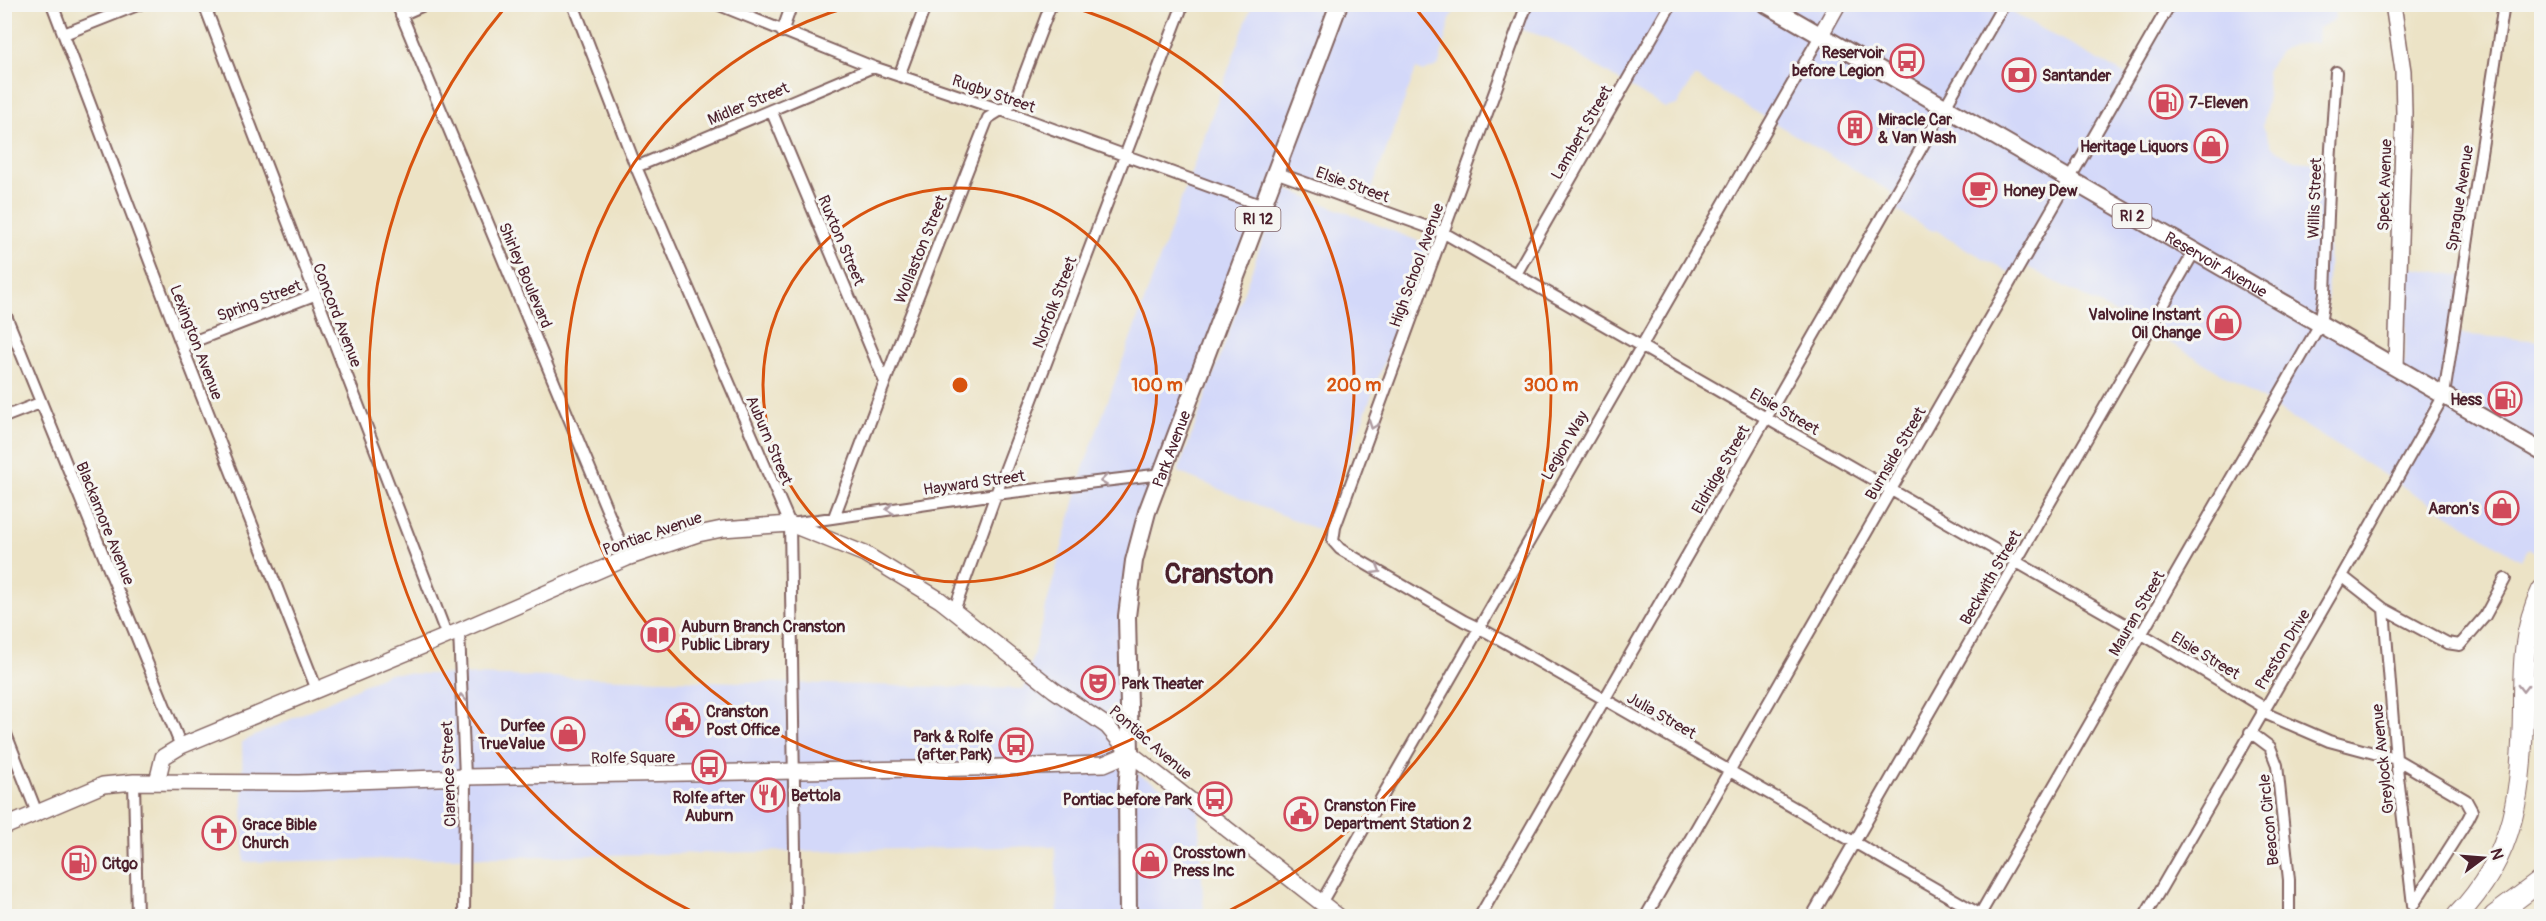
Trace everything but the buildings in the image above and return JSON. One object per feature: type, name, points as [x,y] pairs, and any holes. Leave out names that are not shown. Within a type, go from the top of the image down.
[{"type":"highway","points":[[2457,916],[2477,894],[2490,874],[2512,823],[2521,772],[2525,640],[2533,609],[2541,590]]},
{"type":"highway","points":[[2494,916],[2541,880]]},
{"type":"main road","name":"Park Avenue","points":[[1128,916],[1127,789],[1131,753],[1126,616],[1147,512],[1339,4]]},
{"type":"main road","name":"Reservoir Avenue","points":[[1766,4],[2541,452]]},
{"type":"street","name":"Lexington Avenue","points":[[52,4],[182,346],[317,690]]},
{"type":"street","points":[[64,34],[140,4]]},
{"type":"street","name":"Concord Avenue","points":[[204,4],[314,295],[453,634]]},
{"type":"street","points":[[399,10],[426,4]]},
{"type":"street","name":"Auburn Street","points":[[573,4],[636,167],[790,524],[796,916]]},
{"type":"street","name":"Rugby Street","points":[[717,4],[873,67],[1001,110],[1263,206]]},
{"type":"street","points":[[782,32],[792,4]]},
{"type":"street","points":[[899,76],[926,4]]},
{"type":"street","name":"Wollaston Street","points":[[834,517],[988,118],[1014,102],[1051,4]]},
{"type":"street","name":"Norfolk Street","points":[[954,611],[996,494],[1183,4]]},
{"type":"street","name":"High School Avenue","points":[[1333,536],[1527,4]]},
{"type":"street","name":"Lambert Street","points":[[1516,274],[1671,4]]},
{"type":"street","name":"Legion Way","points":[[1321,903],[1838,4]]},
{"type":"street","name":"Eldridge Street","points":[[1480,916],[2004,4]]},
{"type":"street","name":"Burnside Street","points":[[1646,916],[2170,4]]},
{"type":"street","name":"Speck Avenue","points":[[2393,4],[2403,71],[2404,113],[2396,367]]},
{"type":"street","name":"Sprague Avenue","points":[[2444,395],[2504,4]]},
{"type":"street","name":"Shirley Boulevard","points":[[399,10],[627,558]]},
{"type":"street","name":"Midler Street","points":[[636,167],[873,67]]},
{"type":"street","name":"Willis Street","points":[[2320,324],[2325,293],[2336,72]]},
{"type":"street","name":"Ruxton Street","points":[[771,110],[885,382]]},
{"type":"street","name":"Elsie Street","points":[[1275,172],[1444,233],[2142,634],[2264,710],[2329,741],[2396,759],[2466,800],[2472,811],[2413,905]]},
{"type":"street","name":"Beckwith Street","points":[[1812,916],[2194,252]]},
{"type":"street","name":"Spring Street","points":[[182,346],[314,295]]},
{"type":"street","name":"Blackamore Avenue","points":[[4,311],[181,746]]},
{"type":"street","name":"Mauran Street","points":[[1981,916],[2320,324]]},
{"type":"street","name":"Preston Drive","points":[[2145,916],[2250,732],[2343,576],[2444,395]]},
{"type":"street","points":[[4,417],[40,403]]},
{"type":"street","name":"Hayward Street","points":[[790,524],[996,494],[1162,474]]},
{"type":"street","name":"Pontiac Avenue","points":[[157,782],[163,757],[181,746],[453,634],[627,558],[706,532],[747,526],[790,524],[865,554],[906,578],[954,611],[1054,690],[1107,726],[1131,753],[1338,916]]},
{"type":"street","name":"Julia Street","points":[[1333,536],[1333,541],[1340,549],[1981,916]]},
{"type":"street","points":[[2343,576],[2384,609],[2447,643],[2460,645],[2485,616],[2505,579]]},
{"type":"street","name":"Greylock Avenue","points":[[2384,609],[2396,759],[2413,905]]},
{"type":"street","name":"Clarence Street","points":[[453,634],[465,777],[464,916]]},
{"type":"street","points":[[4,729],[37,813]]},
{"type":"street","name":"Beacon Circle","points":[[2250,732],[2270,747],[2277,765],[2289,880],[2289,916]]},
{"type":"street","name":"Rolfe Square","points":[[134,782],[299,783],[465,777],[1104,764],[1131,753]]},
{"type":"street","points":[[4,827],[103,785],[134,782],[137,916]]},
{"type":"shaded area","points":[[1252,5],[1457,5],[1450,20],[1439,65],[1423,72],[1416,69],[1367,202],[1277,170],[1161,476],[1123,648],[1138,774],[1198,807],[1204,916],[1058,916],[1055,846],[244,862],[242,742],[389,673],[1024,689],[1083,469]]},
{"type":"shaded area","points":[[1525,5],[1990,5],[2004,8],[2128,76],[2168,5],[2334,5],[2335,20],[2318,28],[2317,43],[2294,44],[2281,50],[2266,71],[2268,95],[2263,126],[2272,147],[2295,161],[2330,164],[2327,321],[2405,364],[2406,267],[2463,276],[2456,334],[2541,341],[2542,460],[2539,464],[2542,468],[2541,556],[2528,549],[2521,560],[2149,331],[2022,264],[2014,275],[1947,238],[1937,230],[1930,230],[1889,206],[1893,193],[1697,77],[1694,77],[1677,105],[1665,108],[1551,39],[1520,29]]},
{"type":"shaded area","points":[[1282,187],[1428,245],[1321,531],[1178,472]]},
{"type":"place","name":"Reservoir before Legion","points":[[1907,61]]},
{"type":"place","name":"Santander","points":[[2019,75]]},
{"type":"place","name":"7-Eleven","points":[[2166,102]]},
{"type":"place","name":"Miracle Car & Van Wash","points":[[1855,128]]},
{"type":"place","name":"Heritage Liquors","points":[[2211,146]]},
{"type":"place","name":"Honey Dew","points":[[1980,190]]},
{"type":"place","name":"Valvoline Instant Oil Change","points":[[2224,323]]},
{"type":"place","name":"Hess","points":[[2505,399]]},
{"type":"place","name":"Aaron's","points":[[2502,508]]},
{"type":"place","name":"Auburn Branch Cranston Public Library","points":[[658,635]]},
{"type":"place","name":"Park Theater","points":[[1098,683]]},
{"type":"place","name":"Cranston Post Office","points":[[683,720]]},
{"type":"place","name":"Durfee TrueValue","points":[[568,734]]},
{"type":"place","name":"Park & Rolfe (after Park)","points":[[1016,745]]},
{"type":"place","name":"Rolfe after Auburn","points":[[709,767]]},
{"type":"place","name":"Bettola","points":[[768,795]]},
{"type":"place","name":"Pontiac before Park","points":[[1215,799]]},
{"type":"place","name":"Cranston Fire Department Station 2","points":[[1301,814]]},
{"type":"place","name":"Grace Bible Church","points":[[219,833]]},
{"type":"place","name":"Crosstown Press Inc","points":[[1150,861]]},
{"type":"place","name":"Citgo","points":[[79,863]]},
{"type":"district","name":"Cranston","points":[[1219,573]]}]
